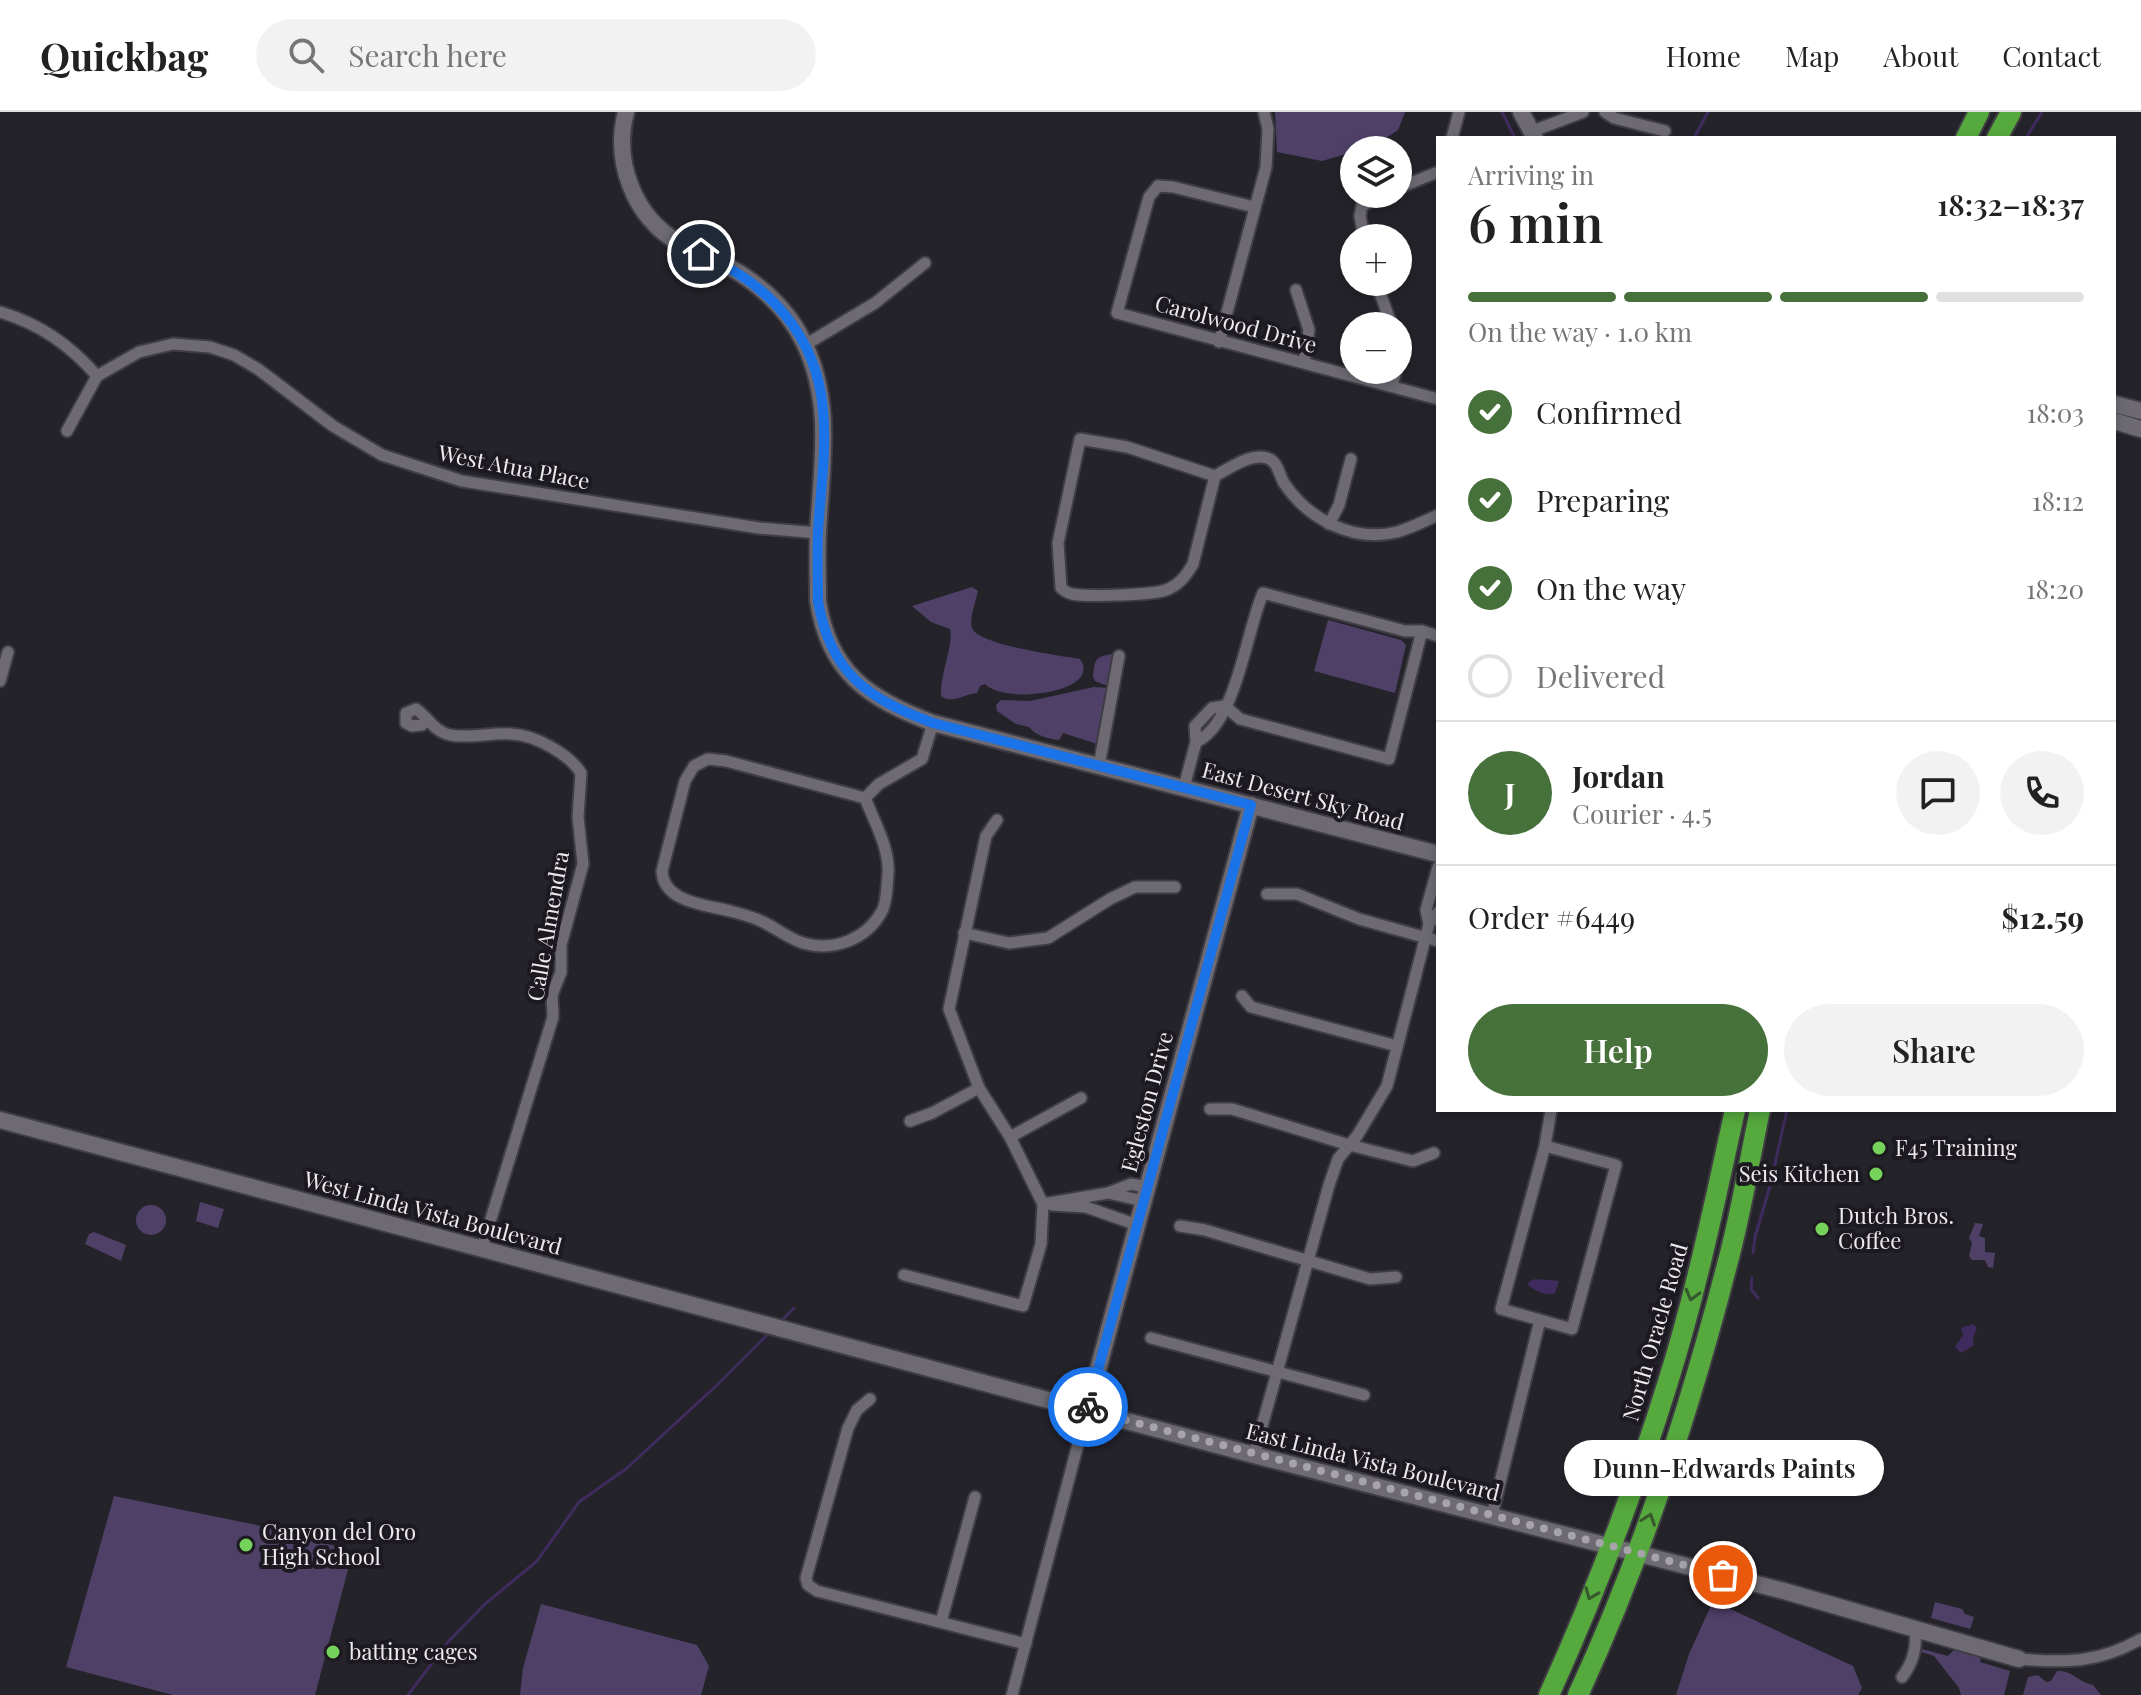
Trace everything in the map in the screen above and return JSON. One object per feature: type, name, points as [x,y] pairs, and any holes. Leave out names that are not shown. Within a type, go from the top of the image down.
[{"type":"highway","points":[[1967,136],[1979,112]]},
{"type":"highway","points":[[1998,136],[2011,112]]},
{"type":"highway","name":"North Oracle Road","points":[[1549,1695],[1611,1547],[1669,1381],[1706,1240],[1735,1112]]},
{"type":"highway","points":[[1578,1695],[1637,1554],[1691,1395],[1728,1264],[1760,1112]]},
{"type":"highway","points":[[1725,1152],[1734,1167],[1716,1250],[1728,1264]]},
{"type":"street","name":"East Desert Sky Road","points":[[626,112],[622,157],[630,186],[645,212],[672,239],[727,265],[758,286],[788,317],[805,345],[814,367],[823,409],[818,533],[818,601],[823,631],[851,675],[871,695],[897,710],[933,723],[1436,853]]},
{"type":"street","points":[[1219,342],[1266,167],[1268,129],[1264,112]]},
{"type":"street","points":[[1453,136],[1459,112]]},
{"type":"street","points":[[1521,112],[1534,135],[1583,112]]},
{"type":"street","points":[[1605,112],[1614,118],[1665,131]]},
{"type":"street","points":[[1412,182],[1436,173]]},
{"type":"street","name":"Carolwood Drive","points":[[1254,207],[1156,184],[1149,197],[1117,313],[1436,398]]},
{"type":"street","points":[[805,345],[863,312],[925,263]]},
{"type":"street","points":[[1296,290],[1309,330],[1304,362]]},
{"type":"street","points":[[0,312],[54,334],[97,376],[67,431]]},
{"type":"street","name":"West Atua Place","points":[[97,376],[139,352],[173,344],[210,347],[234,355],[258,369],[333,426],[382,455],[462,481],[746,527],[818,533]]},
{"type":"street","points":[[2116,405],[2141,411]]},
{"type":"street","points":[[2116,422],[2141,429]]},
{"type":"street","points":[[1215,476],[1193,564],[1177,584],[1156,592],[1076,595],[1061,588],[1058,543],[1080,439],[1127,447],[1215,476],[1246,460],[1266,457],[1274,462],[1283,482],[1308,511],[1329,524],[1355,532],[1397,532],[1436,516]]},
{"type":"street","points":[[1329,524],[1339,505],[1351,459]]},
{"type":"street","points":[[1225,706],[1238,677],[1263,593],[1405,631],[1436,635]]},
{"type":"street","points":[[1184,787],[1196,742],[1195,726],[1212,708],[1225,706],[1240,719],[1389,759],[1422,631]]},
{"type":"street","points":[[0,681],[8,652]]},
{"type":"street","points":[[1105,767],[1119,656]]},
{"type":"street","name":"Calle Almendra","points":[[425,721],[451,735],[512,734],[526,737],[569,760],[581,773],[578,817],[583,864],[561,945],[561,972],[552,995],[553,1017],[482,1248]]},
{"type":"street","points":[[865,798],[879,784],[922,759],[933,723]]},
{"type":"street","points":[[708,759],[865,798],[880,834],[888,871],[887,883],[883,909],[868,929],[846,943],[826,947],[801,943],[750,917],[680,898],[668,890],[662,881],[685,781],[694,766],[708,759]]},
{"type":"street","name":"Egleston Drive","points":[[1087,1410],[1251,805]]},
{"type":"street","points":[[904,1275],[1023,1306],[1041,1244],[1043,1204],[1010,1137],[979,1088],[949,1009],[986,836],[997,820]]},
{"type":"street","points":[[1429,924],[1426,910],[1436,874]]},
{"type":"street","points":[[964,933],[1009,943],[1048,938],[1135,887],[1175,887]]},
{"type":"street","points":[[1267,894],[1297,894],[1359,919],[1436,941]]},
{"type":"street","points":[[1254,1455],[1333,1173],[1384,1093],[1429,924],[1436,915]]},
{"type":"street","points":[[1242,996],[1251,1007],[1397,1046]]},
{"type":"street","points":[[910,1121],[979,1088]]},
{"type":"street","points":[[1010,1137],[1081,1098]]},
{"type":"street","points":[[1210,1109],[1232,1109],[1413,1161],[1434,1153]]},
{"type":"street","points":[[1545,1146],[1616,1165],[1572,1329],[1501,1309],[1545,1146],[1551,1112]]},
{"type":"street","name":"West Linda Vista Boulevard","points":[[0,1120],[855,1347]]},
{"type":"street","points":[[1108,1193],[1112,1215]]},
{"type":"street","points":[[1043,1204],[1108,1193],[1145,1194]]},
{"type":"street","points":[[1043,1204],[1086,1207],[1137,1225]]},
{"type":"street","points":[[1180,1226],[1205,1230],[1370,1279],[1396,1277]]},
{"type":"street","points":[[1492,1515],[1540,1320]]},
{"type":"street","points":[[1151,1338],[1364,1395]]},
{"type":"street","name":"East Linda Vista Boulevard","points":[[855,1347],[1254,1455],[1784,1591],[2019,1659]]},
{"type":"street","points":[[870,1399],[857,1410],[848,1428],[806,1578],[808,1585],[817,1591],[1026,1644]]},
{"type":"street","points":[[1012,1695],[1087,1410]]},
{"type":"street","points":[[941,1622],[975,1497]]},
{"type":"street","points":[[1902,1677],[1913,1659],[1917,1644],[1915,1631]]},
{"type":"street","points":[[2019,1659],[2062,1663],[2090,1660],[2141,1639]]},
{"type":"shaded area","points":[[1275,112],[1405,112],[1398,130],[1389,136],[1340,136],[1340,156],[1322,161],[1277,152]]},
{"type":"shaded area","points":[[972,587],[978,591],[971,624],[978,634],[1021,649],[1080,659],[1083,671],[1078,680],[1049,692],[1012,694],[985,684],[980,686],[977,693],[949,699],[941,696],[950,629],[931,622],[912,606]]},
{"type":"shaded area","points":[[1328,620],[1401,640],[1406,645],[1395,693],[1314,671]]},
{"type":"shaded area","points":[[1113,654],[1108,686],[1095,681],[1094,666],[1097,660]]},
{"type":"shaded area","points":[[1094,687],[1108,688],[1097,744],[1063,733],[1059,740],[1043,736],[997,711],[996,705],[1001,700],[1030,701]]},
{"type":"shaded area","points":[[200,1202],[224,1209],[218,1228],[196,1221]]},
{"type":"shaded area","points":[[151,1205],[162,1209],[166,1220],[162,1231],[151,1235],[140,1231],[136,1220],[140,1209]]},
{"type":"shaded area","points":[[1975,1223],[1983,1224],[1979,1236],[1985,1238],[1985,1252],[1995,1253],[1993,1268],[1988,1267],[1985,1260],[1972,1260],[1969,1256],[1972,1243],[1969,1238]]},
{"type":"shaded area","points":[[94,1232],[126,1245],[121,1261],[85,1244],[89,1234]]},
{"type":"shaded area","points":[[1535,1279],[1559,1281],[1555,1293],[1532,1288],[1527,1283]]},
{"type":"shaded area","points":[[1973,1324],[1977,1328],[1974,1345],[1961,1353],[1955,1347],[1963,1335],[1961,1328]]},
{"type":"shaded area","points":[[114,1496],[252,1524],[346,1549],[351,1558],[315,1695],[173,1695],[66,1667]]},
{"type":"shaded area","points":[[1713,1601],[1853,1666],[1862,1688],[1858,1695],[1676,1695],[1689,1654]]},
{"type":"shaded area","points":[[1935,1602],[1962,1609],[1965,1614],[1974,1617],[1970,1629],[1931,1618]]},
{"type":"shaded area","points":[[541,1604],[697,1645],[709,1666],[701,1695],[520,1695],[523,1668]]},
{"type":"shaded area","points":[[1957,1647],[1982,1653],[1980,1662],[2010,1671],[2004,1695],[1961,1695],[1934,1656],[1921,1652],[1922,1649],[1948,1656]]},
{"type":"shaded area","points":[[2057,1671],[2093,1685],[2101,1695],[2023,1695],[2028,1677],[2038,1675],[2046,1682],[2051,1681]]},
{"type":"waterway","points":[[1502,112],[1514,136]]},
{"type":"waterway","points":[[1695,136],[1708,112]]},
{"type":"waterway","points":[[2027,136],[2042,112]]},
{"type":"waterway","points":[[1753,1253],[1787,1112]]},
{"type":"waterway","points":[[1752,1278],[1751,1289],[1758,1298]]},
{"type":"waterway","points":[[780,1322],[794,1308]]},
{"type":"waterway","points":[[408,1695],[449,1641],[485,1604],[537,1561],[579,1502],[627,1468],[769,1333]]},
{"type":"way so far","points":[[1088,1407],[1087,1410],[1254,1455],[1723,1575]]},
{"type":"place","name":"F45 Training","points":[[1879,1148]]},
{"type":"place","name":"Seis Kitchen","points":[[1876,1174]]},
{"type":"place","name":"Dutch Bros. Coffee","points":[[1822,1229]]},
{"type":"place","name":"Canyon del Oro High School","points":[[246,1545]]},
{"type":"place","name":"Dunn-Edwards Paints","points":[[1723,1575]]},
{"type":"place","name":"batting cages","points":[[333,1652]]},
{"type":"route","points":[[701,254],[727,265],[769,296],[798,331],[814,367],[820,389],[824,430],[818,601],[823,631],[851,675],[871,695],[897,710],[933,723],[1251,805],[1088,1407]]}]
